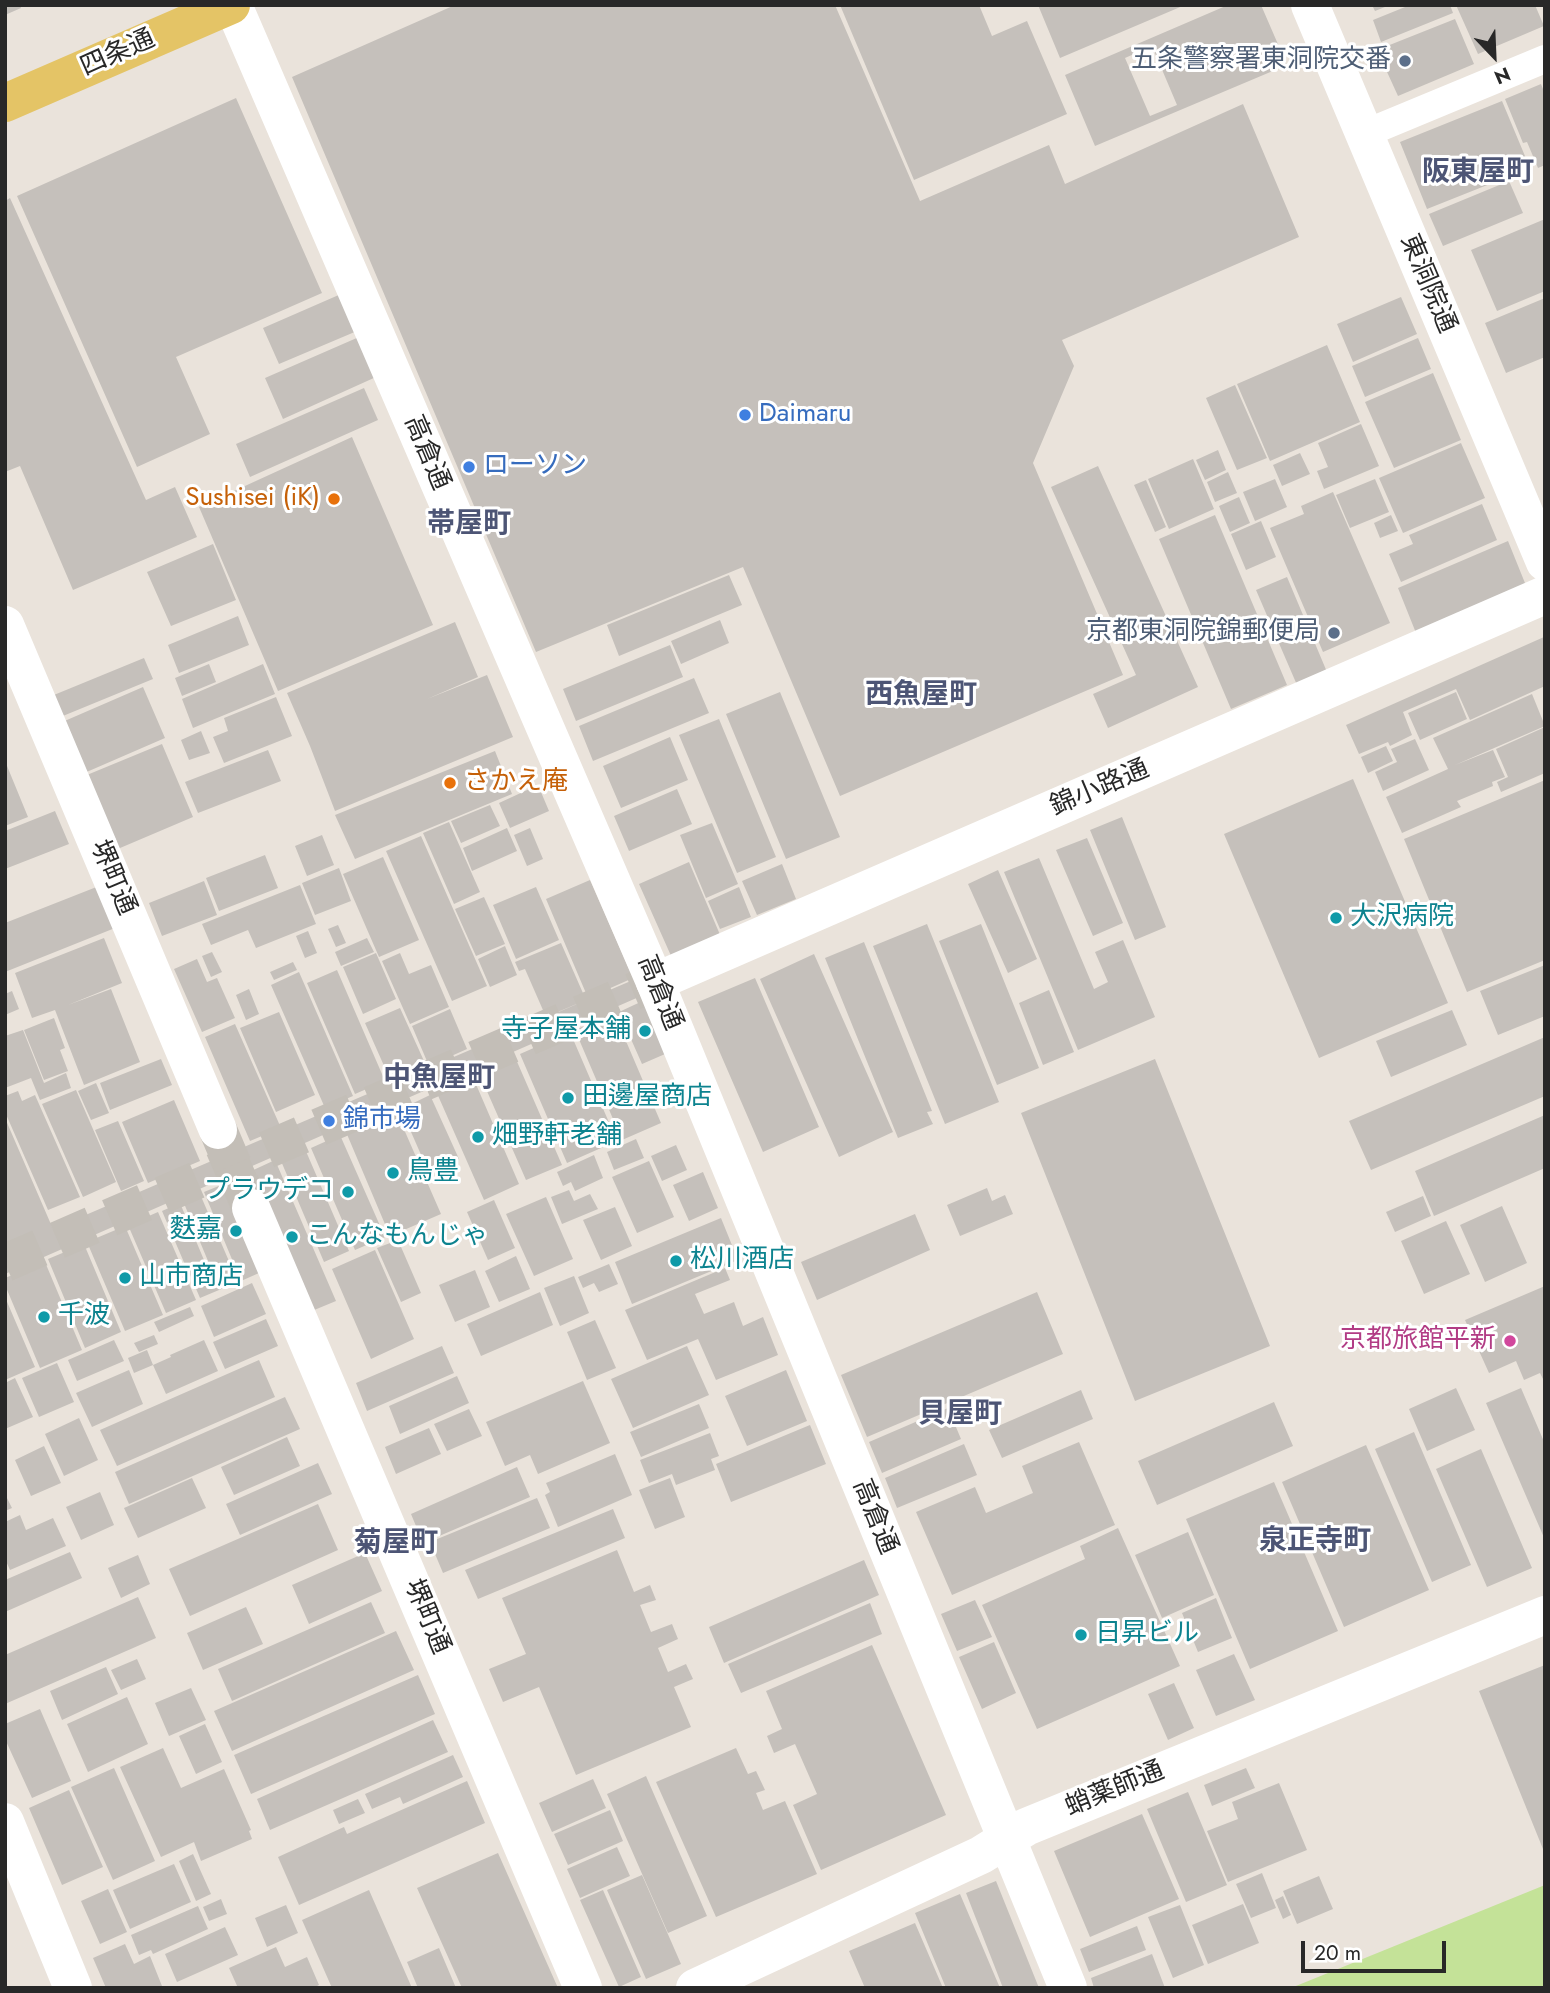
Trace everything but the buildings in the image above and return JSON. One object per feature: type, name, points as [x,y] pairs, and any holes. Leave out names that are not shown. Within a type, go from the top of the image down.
[{"type":"main road","name":"四条通","points":[[5,103],[232,5]]},
{"type":"street","name":"高倉通","points":[[232,5],[655,982],[1068,1988]]},
{"type":"street","name":"東洞院通","points":[[1310,5],[1545,562]]},
{"type":"street","name":"錦小路通","points":[[655,982],[1545,595]]},
{"type":"street","name":"堺町通","points":[[5,625],[218,1130]]},
{"type":"street","name":"堺町通","points":[[251,1208],[583,1988]]},
{"type":"street","name":"蛸薬師通","points":[[695,1988],[981,1855],[1026,1826],[1545,1615]]},
{"type":"street","points":[[5,1822],[74,1988]]},
{"type":"lane","points":[[1364,134],[1545,59]]},
{"type":"green space","points":[[1545,1885],[1545,1988],[1291,1988]]},
{"type":"tunnel","points":[[5,1263],[655,982]]},
{"type":"tunnel","points":[[218,1130],[251,1208]]},
{"type":"place","name":"五条警察署東洞院交番","points":[[1405,61]]},
{"type":"place","name":"Daimaru","points":[[745,415]]},
{"type":"place","name":"ローソン","points":[[469,467]]},
{"type":"place","name":"Sushisei (iK)","points":[[334,499]]},
{"type":"place","name":"京都東洞院錦郵便局","points":[[1334,633]]},
{"type":"place","name":"さかえ庵","points":[[450,783]]},
{"type":"place","name":"大沢病院","points":[[1336,918]]},
{"type":"place","name":"寺子屋本舗","points":[[645,1031]]},
{"type":"place","name":"田邊屋商店","points":[[568,1098]]},
{"type":"place","name":"錦市場","points":[[329,1121]]},
{"type":"place","name":"畑野軒老舗","points":[[478,1137]]},
{"type":"place","name":"鳥豊","points":[[393,1173]]},
{"type":"place","name":"プラウデコ","points":[[348,1192]]},
{"type":"place","name":"麩嘉","points":[[236,1231]]},
{"type":"place","name":"こんなもんじゃ","points":[[292,1237]]},
{"type":"place","name":"松川酒店","points":[[676,1261]]},
{"type":"place","name":"山市商店","points":[[125,1278]]},
{"type":"place","name":"千波","points":[[44,1317]]},
{"type":"place","name":"京都旅館平新","points":[[1510,1341]]},
{"type":"place","name":"日昇ビル","points":[[1081,1635]]},
{"type":"district","name":"阪東屋町","points":[[1478,173]]},
{"type":"district","name":"帯屋町","points":[[469,525]]},
{"type":"district","name":"西魚屋町","points":[[921,696]]},
{"type":"district","name":"中魚屋町","points":[[439,1079]]},
{"type":"district","name":"貝屋町","points":[[960,1415]]},
{"type":"district","name":"泉正寺町","points":[[1315,1542]]},
{"type":"district","name":"菊屋町","points":[[396,1544]]}]
